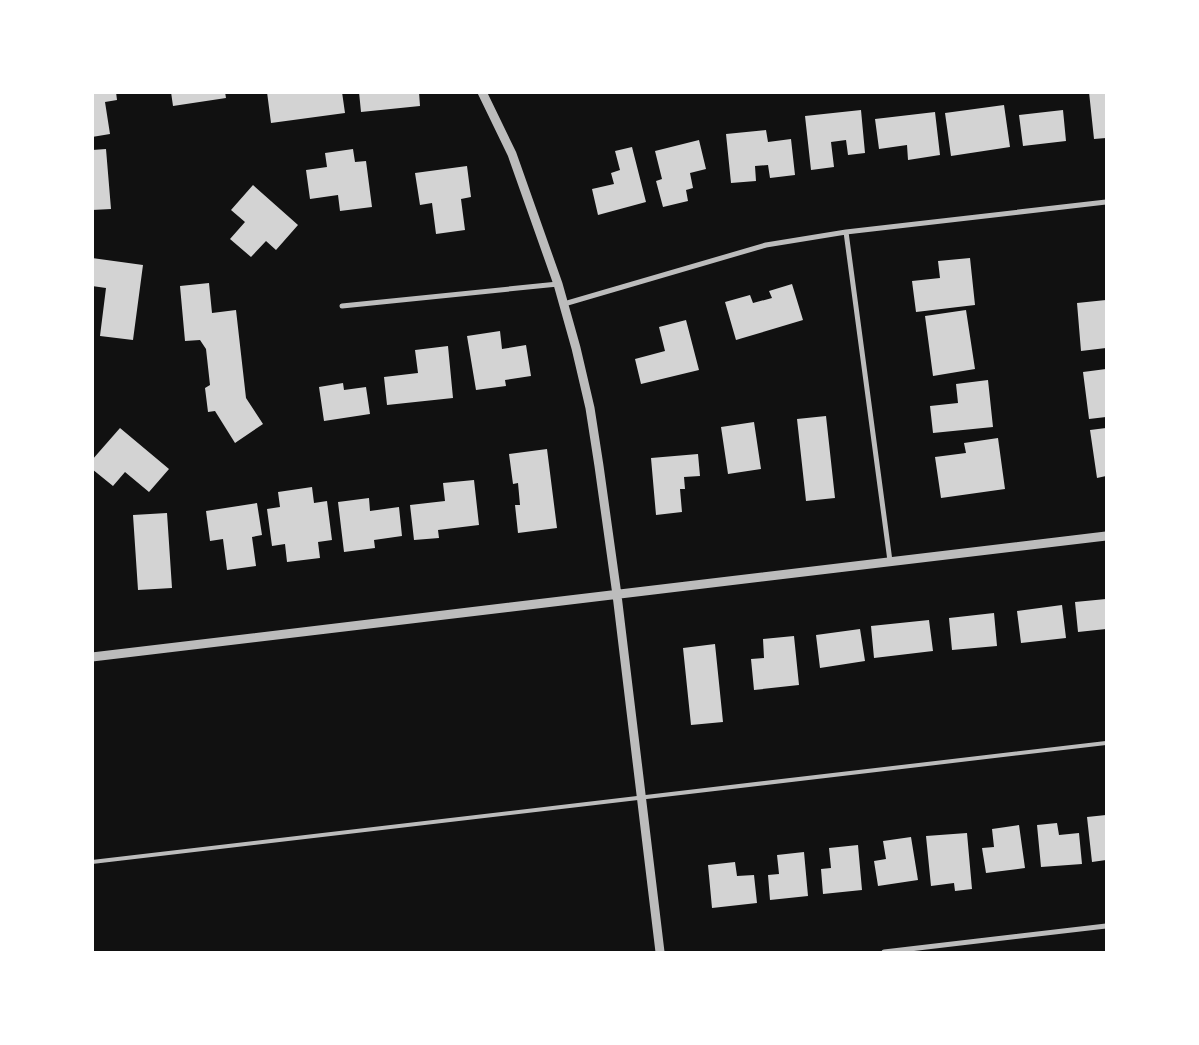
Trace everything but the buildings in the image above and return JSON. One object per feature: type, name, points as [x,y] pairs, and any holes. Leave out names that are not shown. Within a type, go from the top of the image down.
[{"type":"street","points":[[482,92],[512,154],[558,284],[590,408],[617,594],[660,952]]},
{"type":"street","points":[[564,304],[766,245],[846,232],[1106,202]]},
{"type":"street","points":[[846,232],[890,561]]},
{"type":"street","points":[[342,306],[558,284]]},
{"type":"street","points":[[92,657],[1106,536]]},
{"type":"street","points":[[884,952],[1106,926]]},
{"type":"lane","points":[[92,862],[1106,743]]}]
